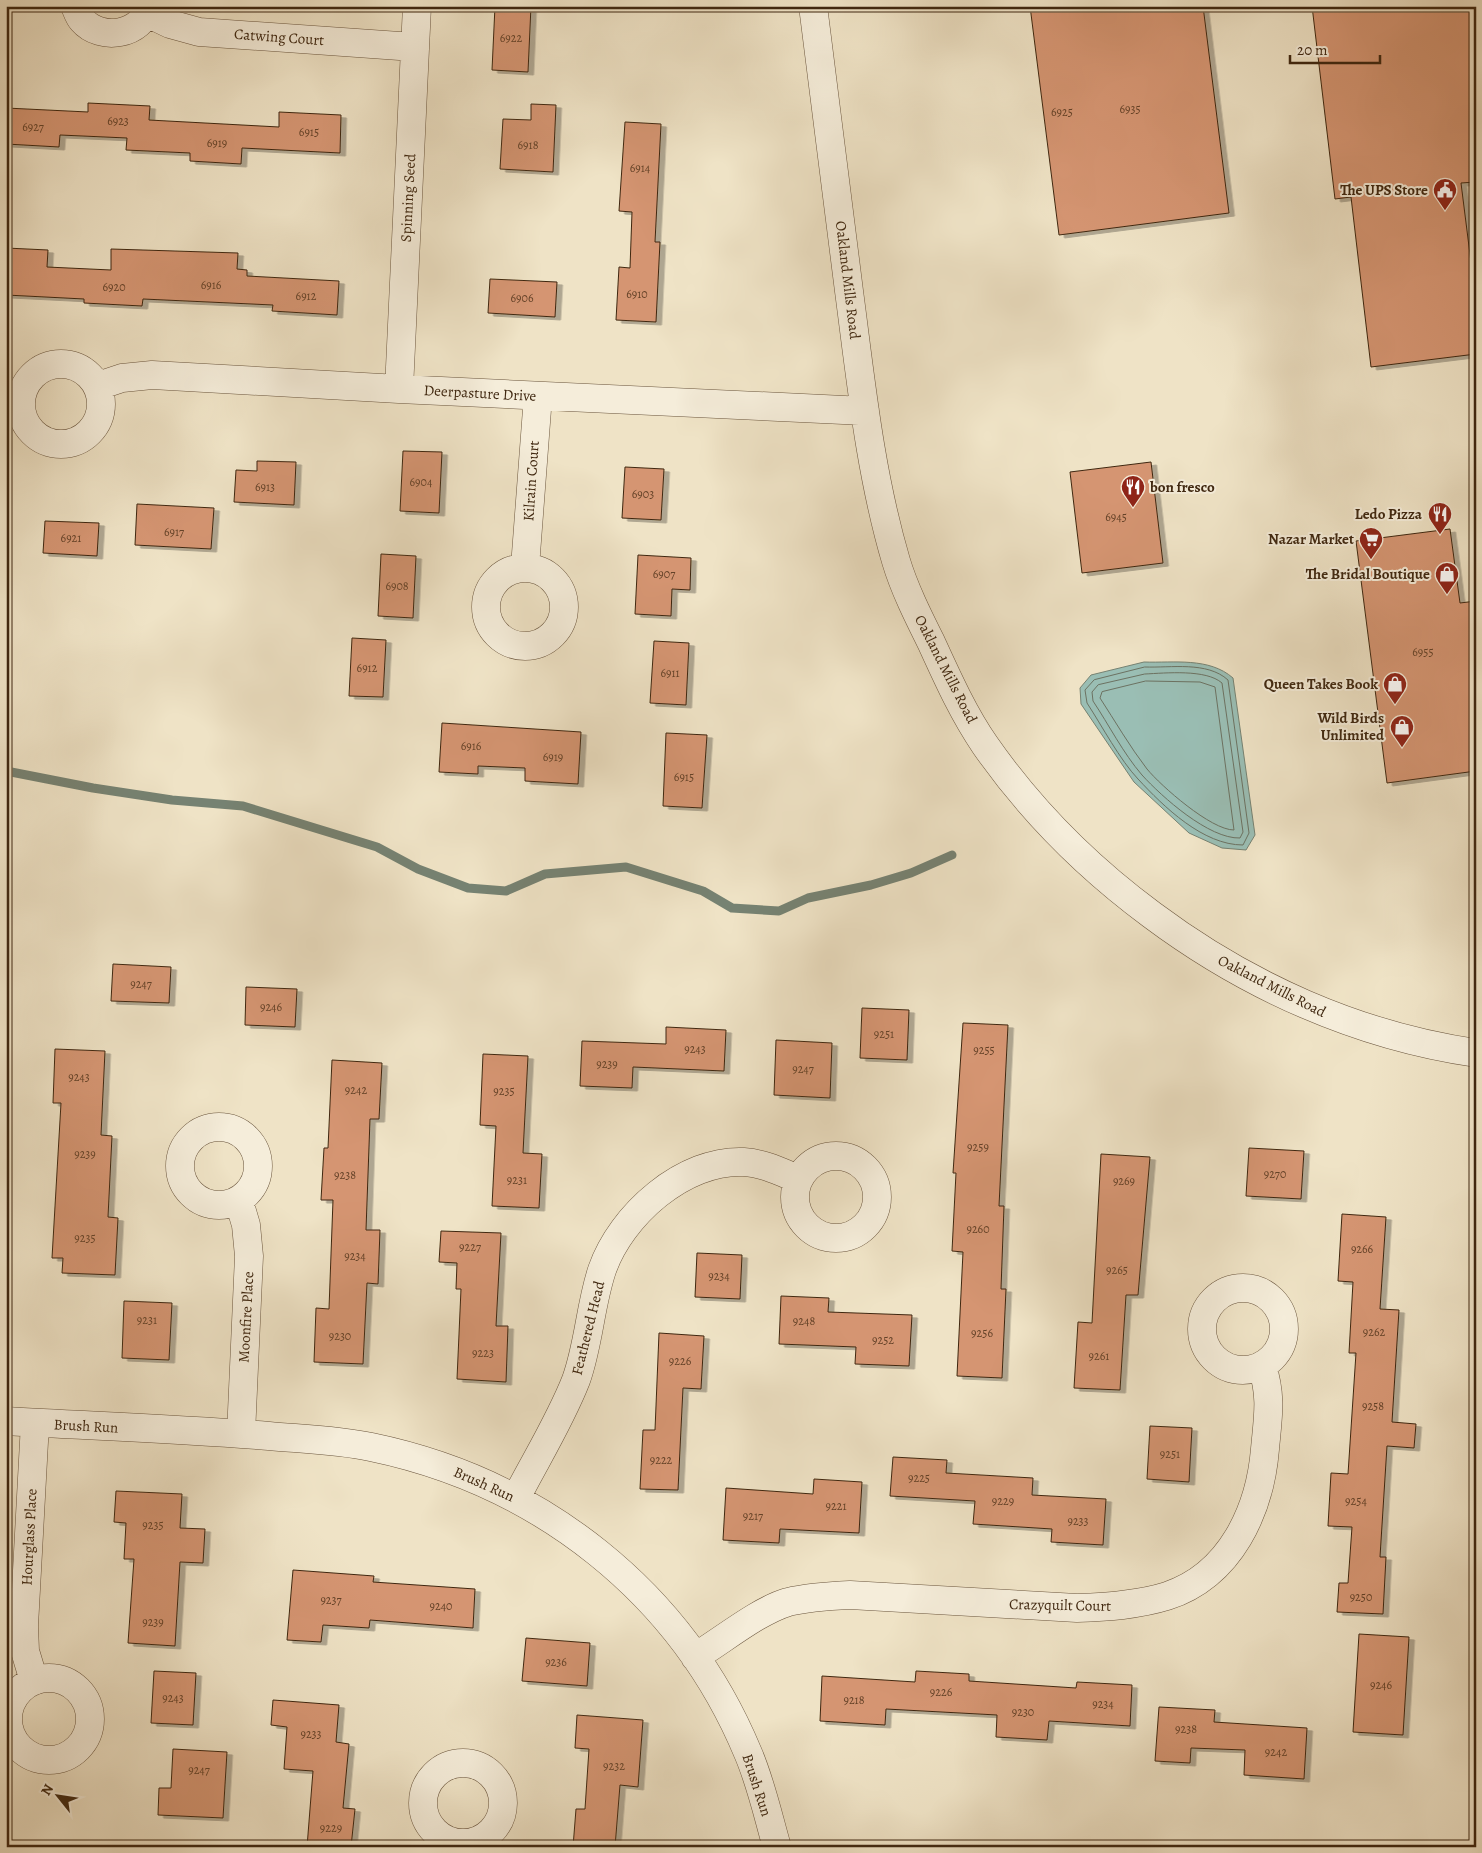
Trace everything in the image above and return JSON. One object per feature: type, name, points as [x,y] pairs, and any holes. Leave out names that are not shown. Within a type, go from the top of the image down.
[{"type":"street","name":"Catwing Court","points":[[75,6],[81,20],[94,30],[107,34],[122,33],[135,26],[148,10],[170,24],[199,32],[414,47]]},
{"type":"street","name":"Spinning Seed","points":[[399,389],[417,6]]},
{"type":"street","name":"Oakland Mills Road","points":[[813,6],[865,411],[879,497],[897,564],[951,686],[983,742],[1017,788],[1076,853],[1123,893],[1184,939],[1249,978],[1326,1014],[1397,1037],[1476,1053]]},
{"type":"street","name":"Deerpasture Drive","points":[[98,386],[122,378],[152,374],[399,389],[865,411]]},
{"type":"street","name":"Kilrain Court","points":[[525,567],[538,396]]},
{"type":"street","name":"Feathered Head","points":[[516,1498],[576,1379],[585,1347],[592,1301],[603,1267],[620,1235],[642,1206],[670,1185],[722,1162],[746,1162],[764,1166],[798,1179]]},
{"type":"street","name":"Moonfire Place","points":[[238,1201],[246,1225],[249,1256],[241,1434]]},
{"type":"street","name":"Crazyquilt Court","points":[[696,1657],[770,1611],[787,1603],[819,1596],[850,1595],[1077,1608],[1112,1607],[1168,1595],[1191,1584],[1211,1570],[1229,1551],[1244,1529],[1254,1504],[1263,1471],[1268,1415],[1269,1390],[1262,1366]]},
{"type":"street","name":"Brush Run","points":[[6,1422],[241,1434],[369,1446],[457,1471],[516,1498],[562,1524],[618,1569],[638,1588],[696,1657],[726,1707],[749,1755],[777,1847]]},
{"type":"street","name":"Hourglass Place","points":[[34,1681],[25,1651],[24,1626],[35,1423]]},
{"type":"water","points":[[1144,662],[1191,662],[1224,671],[1233,678],[1255,835],[1246,850],[1222,848],[1189,833],[1134,782],[1081,704],[1080,688],[1091,675]]},
{"type":"building","points":[[495,6],[531,6],[528,72],[492,70]]},
{"type":"building","points":[[1030,6],[1203,6],[1229,213],[1059,235]]},
{"type":"building","points":[[1312,6],[1476,6],[1476,182],[1461,183],[1476,302],[1476,354],[1371,367],[1351,197],[1335,199]]},
{"type":"building","points":[[88,103],[150,106],[149,120],[279,127],[279,112],[341,115],[340,153],[242,148],[241,164],[190,161],[190,153],[126,150],[127,138],[60,135],[59,147],[6,144],[6,108],[88,112]]},
{"type":"building","points":[[531,104],[556,105],[553,172],[500,169],[503,119],[531,120]]},
{"type":"building","points":[[625,122],[661,124],[655,242],[660,242],[656,322],[616,320],[619,267],[630,268],[632,212],[619,211]]},
{"type":"building","points":[[6,248],[48,250],[47,267],[111,270],[111,249],[238,253],[237,269],[247,270],[247,276],[339,281],[337,315],[272,311],[273,305],[143,299],[142,306],[84,303],[84,299],[6,295]]},
{"type":"building","points":[[490,279],[557,282],[555,317],[488,313]]},
{"type":"building","points":[[403,451],[442,452],[439,513],[400,511]]},
{"type":"building","points":[[257,461],[296,462],[294,505],[234,502],[236,470],[257,471]]},
{"type":"building","points":[[1151,462],[1163,563],[1082,573],[1070,472]]},
{"type":"building","points":[[625,467],[664,469],[661,520],[622,518]]},
{"type":"building","points":[[137,504],[214,508],[211,549],[135,545]]},
{"type":"building","points":[[45,521],[99,523],[97,556],[43,553]]},
{"type":"building","points":[[1450,529],[1460,603],[1476,601],[1476,771],[1387,783],[1356,541]]},
{"type":"building","points":[[381,554],[416,556],[413,618],[378,616]]},
{"type":"building","points":[[638,555],[691,558],[690,590],[672,589],[671,616],[635,614]]},
{"type":"building","points":[[352,638],[386,640],[383,697],[349,696]]},
{"type":"building","points":[[654,641],[689,643],[686,705],[650,703]]},
{"type":"building","points":[[442,723],[581,732],[578,784],[525,781],[525,768],[478,766],[478,774],[439,772]]},
{"type":"building","points":[[666,733],[707,735],[702,808],[663,806]]},
{"type":"building","points":[[113,964],[171,967],[169,1003],[111,1001]]},
{"type":"building","points":[[246,987],[297,989],[295,1027],[245,1025]]},
{"type":"building","points":[[862,1008],[909,1010],[907,1060],[860,1058]]},
{"type":"building","points":[[963,1023],[1008,1025],[999,1206],[1004,1206],[1001,1289],[1006,1289],[1002,1378],[957,1376],[963,1252],[952,1251],[956,1173],[953,1173]]},
{"type":"building","points":[[666,1027],[726,1030],[724,1071],[633,1067],[632,1088],[580,1086],[582,1041],[666,1044]]},
{"type":"building","points":[[776,1040],[832,1043],[830,1098],[774,1095]]},
{"type":"building","points":[[55,1049],[105,1051],[101,1135],[112,1136],[108,1217],[118,1218],[115,1275],[62,1273],[63,1258],[52,1258],[61,1103],[53,1103]]},
{"type":"building","points":[[483,1054],[528,1056],[523,1153],[542,1154],[539,1208],[492,1206],[496,1126],[480,1125]]},
{"type":"building","points":[[332,1060],[382,1063],[379,1119],[370,1119],[366,1230],[380,1230],[378,1284],[367,1283],[363,1364],[314,1362],[316,1308],[329,1309],[333,1200],[321,1200],[324,1148],[328,1148]]},
{"type":"building","points":[[1249,1148],[1304,1151],[1301,1199],[1246,1196]]},
{"type":"building","points":[[1101,1154],[1150,1157],[1138,1295],[1126,1295],[1120,1390],[1074,1388],[1078,1322],[1092,1323]]},
{"type":"building","points":[[1342,1214],[1386,1217],[1380,1309],[1399,1310],[1392,1422],[1416,1424],[1414,1448],[1387,1446],[1380,1557],[1386,1557],[1383,1614],[1337,1612],[1339,1583],[1348,1583],[1352,1527],[1328,1526],[1331,1473],[1348,1474],[1356,1353],[1349,1353],[1353,1282],[1338,1281]]},
{"type":"building","points":[[441,1231],[501,1233],[496,1326],[508,1326],[506,1382],[457,1379],[461,1289],[456,1289],[457,1263],[439,1262]]},
{"type":"building","points":[[697,1253],[742,1255],[740,1299],[695,1297]]},
{"type":"building","points":[[781,1296],[829,1298],[828,1312],[912,1315],[909,1366],[855,1364],[856,1347],[779,1344]]},
{"type":"building","points":[[124,1301],[172,1303],[169,1360],[122,1358]]},
{"type":"building","points":[[659,1333],[704,1336],[701,1389],[683,1388],[678,1490],[640,1489],[643,1430],[655,1430]]},
{"type":"building","points":[[1150,1426],[1192,1428],[1189,1482],[1147,1479]]},
{"type":"building","points":[[893,1457],[947,1460],[946,1473],[1033,1478],[1032,1495],[1106,1499],[1103,1545],[1051,1542],[1052,1529],[973,1524],[975,1501],[890,1496]]},
{"type":"building","points":[[814,1479],[862,1482],[859,1533],[780,1529],[779,1543],[723,1540],[726,1488],[813,1494]]},
{"type":"building","points":[[116,1491],[182,1494],[180,1528],[205,1529],[203,1563],[180,1562],[175,1646],[128,1643],[134,1559],[124,1559],[126,1523],[114,1522]]},
{"type":"building","points":[[293,1570],[374,1576],[373,1582],[475,1589],[473,1628],[370,1620],[369,1628],[323,1625],[321,1642],[287,1640]]},
{"type":"building","points":[[1359,1634],[1409,1637],[1403,1735],[1353,1732]]},
{"type":"building","points":[[526,1638],[590,1643],[587,1686],[522,1681]]},
{"type":"building","points":[[154,1671],[196,1673],[193,1725],[151,1723]]},
{"type":"building","points":[[916,1671],[969,1674],[969,1681],[1076,1688],[1077,1682],[1132,1685],[1130,1726],[1049,1721],[1047,1740],[996,1737],[997,1715],[886,1709],[885,1725],[820,1721],[822,1676],[915,1682]]},
{"type":"building","points":[[273,1700],[339,1705],[336,1742],[349,1744],[343,1808],[355,1809],[351,1847],[307,1847],[313,1771],[284,1769],[287,1727],[271,1725]]},
{"type":"building","points":[[1159,1707],[1215,1710],[1214,1722],[1307,1728],[1304,1779],[1244,1775],[1245,1750],[1191,1748],[1190,1763],[1155,1761]]},
{"type":"building","points":[[577,1715],[643,1720],[638,1787],[620,1785],[615,1847],[573,1847],[576,1809],[585,1809],[589,1749],[575,1748]]},
{"type":"building","points":[[173,1749],[227,1752],[223,1818],[158,1815],[159,1788],[171,1788]]},
{"type":"waterway","points":[[6,771],[93,788],[172,800],[243,806],[377,847],[418,869],[468,888],[506,891],[545,874],[626,867],[703,891],[732,908],[779,911],[808,898],[871,885],[911,873],[952,855]]},
{"type":"place","name":"The UPS Store","points":[[1445,211]]},
{"type":"place","name":"bon fresco","points":[[1133,508]]},
{"type":"place","name":"Ledo Pizza","points":[[1440,535]]},
{"type":"place","name":"Nazar Market","points":[[1371,560]]},
{"type":"place","name":"The Bridal Boutique","points":[[1447,595]]},
{"type":"place","name":"Queen Takes Book","points":[[1395,705]]},
{"type":"place","name":"Wild Birds Unlimited","points":[[1402,748]]}]
